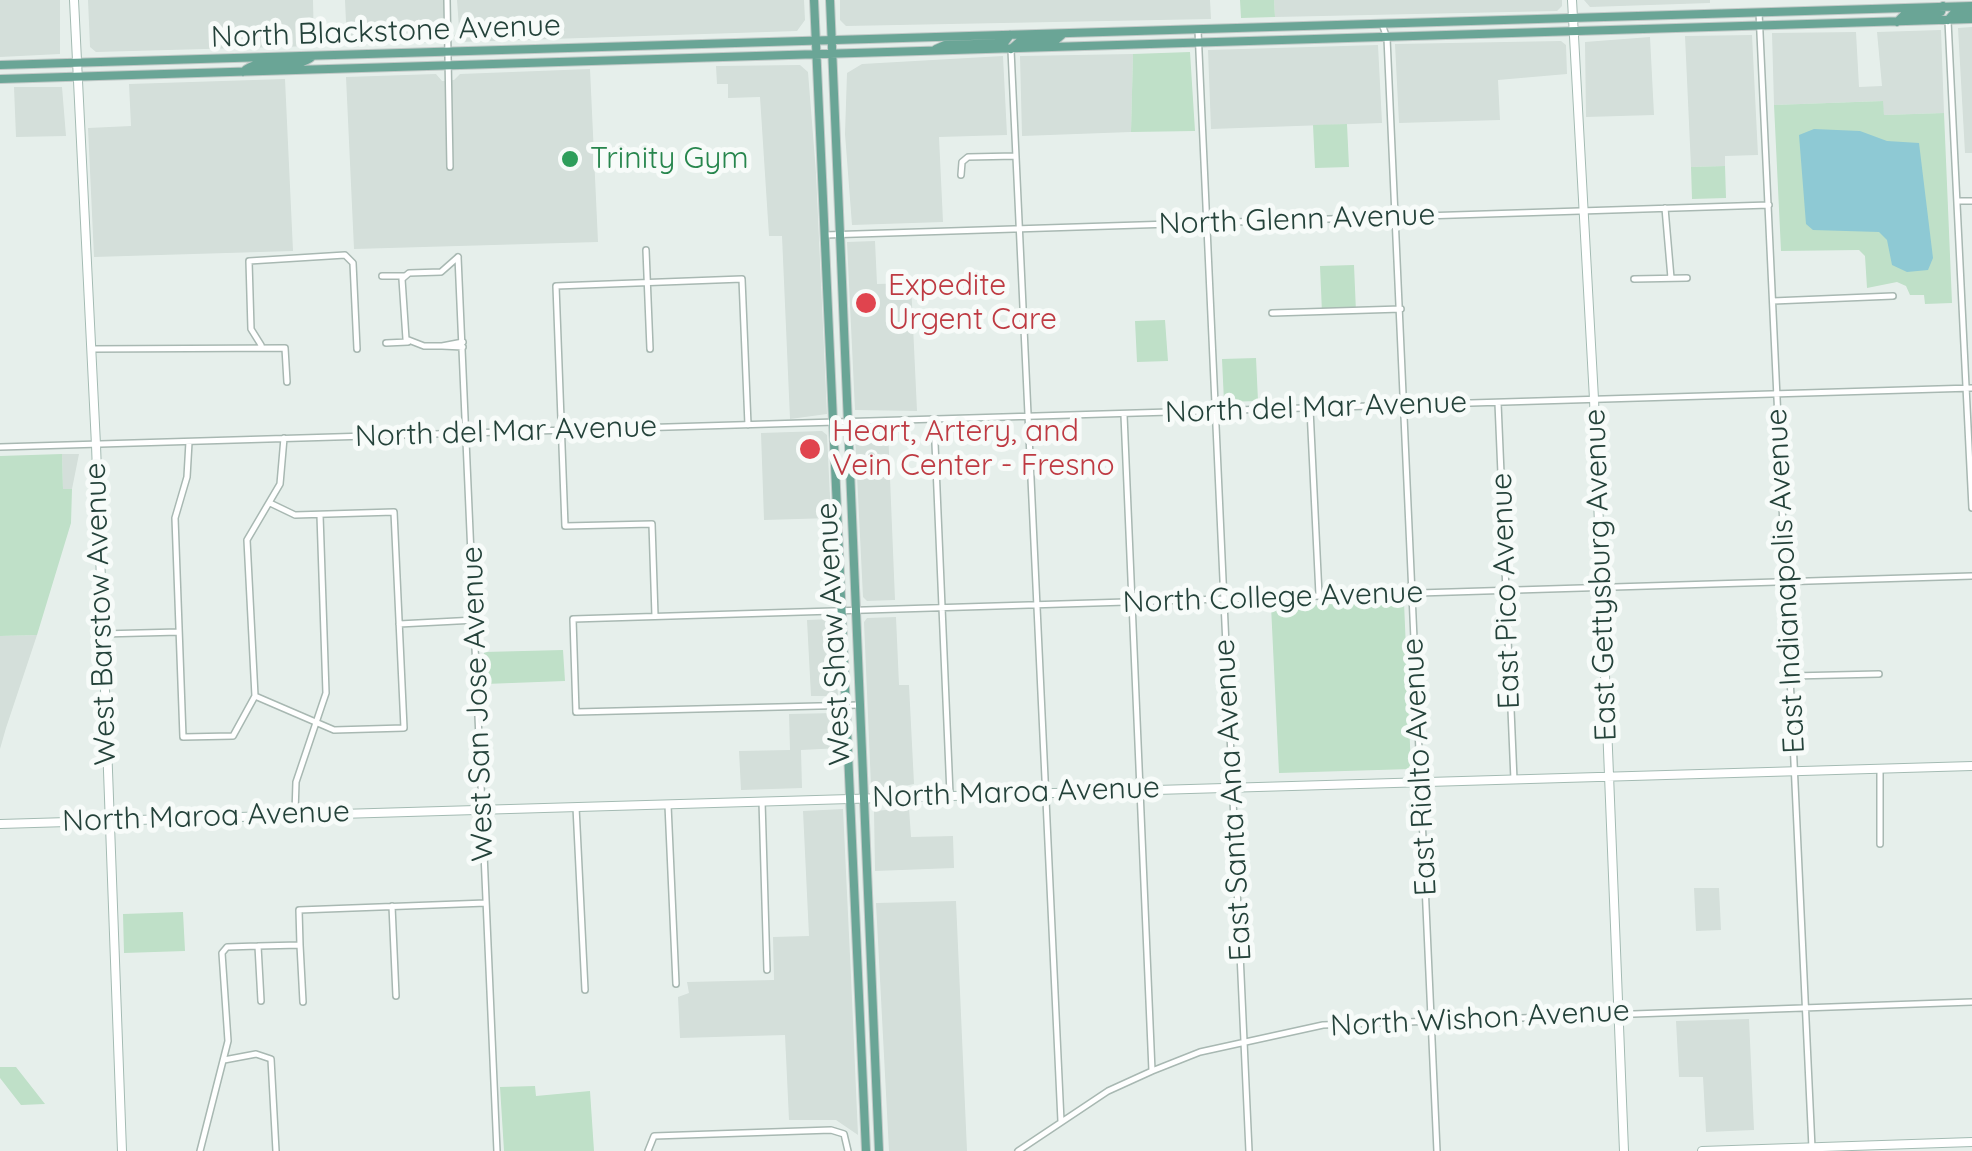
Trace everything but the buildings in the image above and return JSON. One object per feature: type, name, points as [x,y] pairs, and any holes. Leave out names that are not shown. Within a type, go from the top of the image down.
[{"type":"main road","name":"West Shaw Avenue","points":[[814,0],[866,1151]]},
{"type":"main road","name":"West Shaw Avenue","points":[[830,0],[879,1151]]},
{"type":"main road","name":"North Blackstone Avenue","points":[[0,66],[815,38],[1063,34],[1944,6],[1972,9]]},
{"type":"main road","points":[[1896,22],[1905,14],[1942,12],[1944,6]]},
{"type":"main road","points":[[1948,20],[1954,13],[1972,9]]},
{"type":"main road","name":"North Blackstone Avenue","points":[[0,79],[1972,20]]},
{"type":"main road","points":[[1011,49],[1018,42],[1056,40],[1063,34]]},
{"type":"main road","points":[[932,52],[944,45],[1004,43],[1010,35]]},
{"type":"main road","points":[[242,72],[254,64],[302,63],[313,56]]},
{"type":"street","name":"West Barstow Avenue","points":[[74,0],[96,445],[122,1151]]},
{"type":"street","points":[[447,0],[450,167]]},
{"type":"street","name":"East Gettysburg Avenue","points":[[1572,0],[1594,400],[1624,1151]]},
{"type":"street","name":"East Indianapolis Avenue","points":[[1759,12],[1812,1149]]},
{"type":"street","points":[[1948,20],[1972,508]]},
{"type":"street","name":"East Rialto Avenue","points":[[1382,24],[1387,38],[1397,216],[1437,1151]]},
{"type":"street","name":"East Santa Ana Avenue","points":[[1198,30],[1249,1151]]},
{"type":"street","points":[[1011,49],[1043,794],[1062,1121]]},
{"type":"street","points":[[961,176],[968,157],[1016,156]]},
{"type":"street","points":[[1957,201],[1972,200]]},
{"type":"street","name":"North Glenn Avenue","points":[[826,235],[1768,205]]},
{"type":"street","points":[[1665,208],[1671,278]]},
{"type":"street","points":[[646,250],[650,350]]},
{"type":"street","points":[[261,345],[251,329],[248,261],[345,255],[353,263],[357,349]]},
{"type":"street","name":"West San Jose Avenue","points":[[404,276],[440,272],[458,257],[498,1151]]},
{"type":"street","points":[[382,276],[404,276],[404,332],[408,342]]},
{"type":"street","points":[[1634,280],[1687,278]]},
{"type":"street","points":[[655,616],[652,524],[565,526],[556,286],[742,279],[748,424]]},
{"type":"street","points":[[1773,300],[1893,296]]},
{"type":"street","points":[[1272,313],[1401,308]]},
{"type":"street","points":[[386,343],[463,345]]},
{"type":"street","points":[[91,349],[261,345],[285,348],[287,382]]},
{"type":"street","name":"North del Mar Avenue","points":[[0,448],[1969,388]]},
{"type":"street","name":"East Pico Avenue","points":[[1498,402],[1514,780]]},
{"type":"street","points":[[1310,410],[1319,595]]},
{"type":"street","points":[[1124,414],[1152,1071]]},
{"type":"street","points":[[934,420],[950,794]]},
{"type":"street","points":[[189,442],[187,477],[175,518],[183,737],[233,736],[255,696],[247,540],[256,518],[280,484],[284,438]]},
{"type":"street","points":[[255,696],[318,724],[346,731],[404,728],[394,512],[295,515],[270,503]]},
{"type":"street","points":[[295,813],[296,782],[326,693],[320,515]]},
{"type":"street","name":"North College Avenue","points":[[846,705],[576,712],[573,618],[1972,576]]},
{"type":"street","points":[[398,624],[476,620]]},
{"type":"street","points":[[102,634],[179,632]]},
{"type":"street","points":[[1792,676],[1880,674]]},
{"type":"street","points":[[846,705],[860,704]]},
{"type":"street","name":"North Maroa Avenue","points":[[0,824],[1972,766]]},
{"type":"street","points":[[1880,768],[1880,844]]},
{"type":"street","points":[[762,801],[768,970]]},
{"type":"street","points":[[668,805],[676,984]]},
{"type":"street","points":[[576,807],[585,990]]},
{"type":"street","points":[[302,1002],[298,910],[486,903]]},
{"type":"street","points":[[392,906],[396,996]]},
{"type":"street","points":[[200,1151],[228,1041],[222,953],[227,947],[300,945]]},
{"type":"street","points":[[258,946],[261,1001]]},
{"type":"street","name":"North Wishon Avenue","points":[[1018,1151],[1062,1121],[1152,1071],[1244,1040],[1323,1025],[1432,1018],[1972,1002]]},
{"type":"street","points":[[224,1060],[256,1054],[272,1059],[276,1151]]},
{"type":"street","points":[[648,1151],[654,1136],[831,1130],[844,1134],[848,1151]]},
{"type":"street","points":[[1702,1151],[1972,1142]]},
{"type":"shaded area","points":[[0,0],[60,0],[60,54],[0,57]]},
{"type":"shaded area","points":[[88,0],[313,0],[314,46],[96,52],[90,47]]},
{"type":"shaded area","points":[[345,0],[444,0],[443,36],[437,42],[347,45]]},
{"type":"shaded area","points":[[457,0],[804,0],[805,20],[797,31],[459,42],[454,36],[459,28]]},
{"type":"shaded area","points":[[840,0],[1210,0],[1211,19],[846,26],[840,20]]},
{"type":"shaded area","points":[[1274,0],[1562,0],[1562,6],[1557,11],[1275,17]]},
{"type":"shaded area","points":[[1584,0],[1710,0],[1710,3],[1590,7]]},
{"type":"shaded area","points":[[1972,27],[1972,153],[1965,153],[1958,28]]},
{"type":"shaded area","points":[[1941,30],[1944,113],[1884,115],[1882,101],[1774,105],[1772,33],[1856,32],[1859,87],[1882,86],[1877,32]]},
{"type":"shaded area","points":[[1752,35],[1758,155],[1725,156],[1725,166],[1691,167],[1685,36]]},
{"type":"shaded area","points":[[1650,37],[1654,115],[1586,117],[1585,42]]},
{"type":"shaded area","points":[[1561,41],[1566,45],[1567,74],[1498,80],[1500,120],[1399,123],[1395,44]]},
{"type":"shaded area","points":[[1378,45],[1382,123],[1211,129],[1208,50]]},
{"type":"shaded area","points":[[1133,54],[1131,132],[1022,136],[1020,56]]},
{"type":"shaded area","points":[[1003,56],[1007,135],[939,137],[943,222],[852,225],[845,134],[847,73],[862,64]]},
{"type":"shaded area","points":[[800,65],[808,72],[816,173],[827,414],[790,419],[782,236],[769,236],[760,97],[728,98],[728,84],[717,84],[716,66]]},
{"type":"shaded area","points":[[590,69],[598,242],[354,249],[346,77],[436,74],[442,81],[454,80],[460,74]]},
{"type":"shaded area","points":[[285,79],[293,251],[94,257],[88,128],[131,126],[129,84]]},
{"type":"shaded area","points":[[14,87],[62,87],[66,136],[16,137]]},
{"type":"shaded area","points":[[875,241],[877,284],[911,283],[917,411],[855,410],[847,242]]},
{"type":"shaded area","points":[[888,429],[895,600],[867,601],[863,597],[855,434],[859,430]]},
{"type":"shaded area","points":[[822,431],[827,435],[831,518],[764,520],[761,433]]},
{"type":"shaded area","points":[[62,454],[79,454],[72,489],[63,489]]},
{"type":"shaded area","points":[[896,617],[899,685],[909,685],[914,784],[894,788],[871,786],[864,622],[867,618]]},
{"type":"shaded area","points":[[832,619],[838,696],[811,696],[807,620]]},
{"type":"shaded area","points":[[37,635],[6,728],[0,749],[0,636]]},
{"type":"shaded area","points":[[789,714],[839,716],[841,748],[801,750],[802,788],[741,790],[739,751],[790,750]]},
{"type":"shaded area","points":[[909,808],[911,837],[953,836],[954,868],[875,871],[874,811]]},
{"type":"shaded area","points":[[843,809],[858,1135],[836,1120],[789,1120],[785,1035],[680,1038],[678,997],[689,993],[687,982],[774,980],[773,937],[809,936],[803,811]]},
{"type":"shaded area","points":[[1694,888],[1719,888],[1721,930],[1696,931]]},
{"type":"shaded area","points":[[956,901],[967,1151],[889,1151],[876,903]]},
{"type":"shaded area","points":[[1749,1019],[1754,1130],[1706,1132],[1703,1077],[1679,1077],[1676,1021]]},
{"type":"green space","points":[[1240,0],[1274,0],[1275,17],[1241,18]]},
{"type":"green space","points":[[1190,52],[1195,131],[1131,132],[1133,54]]},
{"type":"green space","points":[[1883,101],[1884,115],[1944,113],[1952,303],[1925,304],[1924,295],[1910,295],[1906,286],[1897,282],[1867,288],[1865,256],[1859,250],[1781,251],[1774,105]]},
{"type":"green space","points":[[1347,124],[1349,167],[1315,168],[1313,125]]},
{"type":"green space","points":[[1725,166],[1726,198],[1692,199],[1691,167]]},
{"type":"green space","points":[[1354,265],[1356,312],[1322,313],[1320,266]]},
{"type":"green space","points":[[1165,320],[1168,361],[1137,362],[1135,321]]},
{"type":"green space","points":[[1256,358],[1258,401],[1224,402],[1222,359]]},
{"type":"green space","points":[[62,454],[63,489],[72,489],[71,523],[37,635],[0,636],[0,456]]},
{"type":"green space","points":[[1404,602],[1411,769],[1279,773],[1271,606]]},
{"type":"green space","points":[[563,650],[565,681],[485,684],[484,652]]},
{"type":"green space","points":[[183,912],[185,951],[124,953],[123,914]]},
{"type":"green space","points":[[0,1067],[16,1067],[45,1104],[21,1105],[0,1078]]},
{"type":"green space","points":[[535,1086],[536,1096],[590,1091],[594,1151],[504,1151],[500,1087]]},
{"type":"water","points":[[1814,129],[1860,131],[1887,141],[1919,143],[1933,258],[1928,270],[1907,272],[1892,265],[1887,240],[1879,232],[1813,230],[1806,224],[1799,135]]},
{"type":"place","name":"Trinity Gym","points":[[570,159]]},
{"type":"place","name":"Expedite Urgent Care","points":[[866,303]]},
{"type":"place","name":"Heart, Artery, and Vein Center - Fresno","points":[[810,449]]}]
